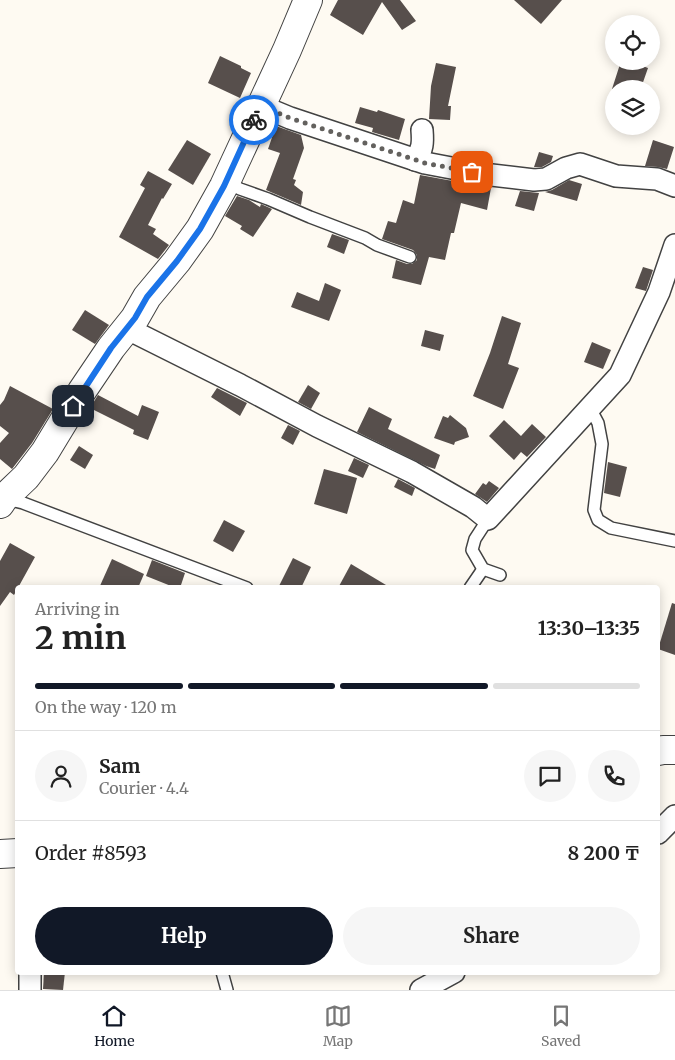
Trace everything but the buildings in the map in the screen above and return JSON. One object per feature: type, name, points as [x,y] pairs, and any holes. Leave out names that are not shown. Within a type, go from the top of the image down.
[{"type":"street","points":[[2,501],[26,477],[46,452],[82,391],[111,348],[135,318],[147,297],[177,261],[200,229],[226,182],[308,0]]},
{"type":"street","points":[[261,106],[290,118],[425,163],[483,174],[534,180],[546,179],[566,168],[580,164],[616,176],[657,179],[675,186]]},
{"type":"street","points":[[415,160],[420,154],[423,142],[422,130]]},
{"type":"street","points":[[126,328],[240,384],[317,426],[412,472],[473,507],[488,519],[620,375],[659,292],[675,245]]},
{"type":"street","points":[[660,751],[675,750]]},
{"type":"street","points":[[660,831],[675,816]]},
{"type":"street","points":[[0,854],[15,853]]},
{"type":"street","points":[[30,975],[30,990]]},
{"type":"street","points":[[421,990],[448,975]]},
{"type":"lane","points":[[226,182],[410,257]]},
{"type":"lane","points":[[590,408],[598,422],[602,444],[594,510],[598,520],[611,528],[675,541]]},
{"type":"lane","points":[[2,501],[23,503],[239,585]]},
{"type":"lane","points":[[488,519],[475,539],[472,550],[483,569],[500,575]]},
{"type":"lane","points":[[472,585],[483,569]]},
{"type":"lane","points":[[223,975],[227,990]]},
{"type":"way so far","points":[[254,120],[261,106],[290,118],[425,163],[472,172]]},
{"type":"route","points":[[73,406],[111,348],[135,318],[147,297],[177,261],[200,229],[224,186],[254,120]]}]
